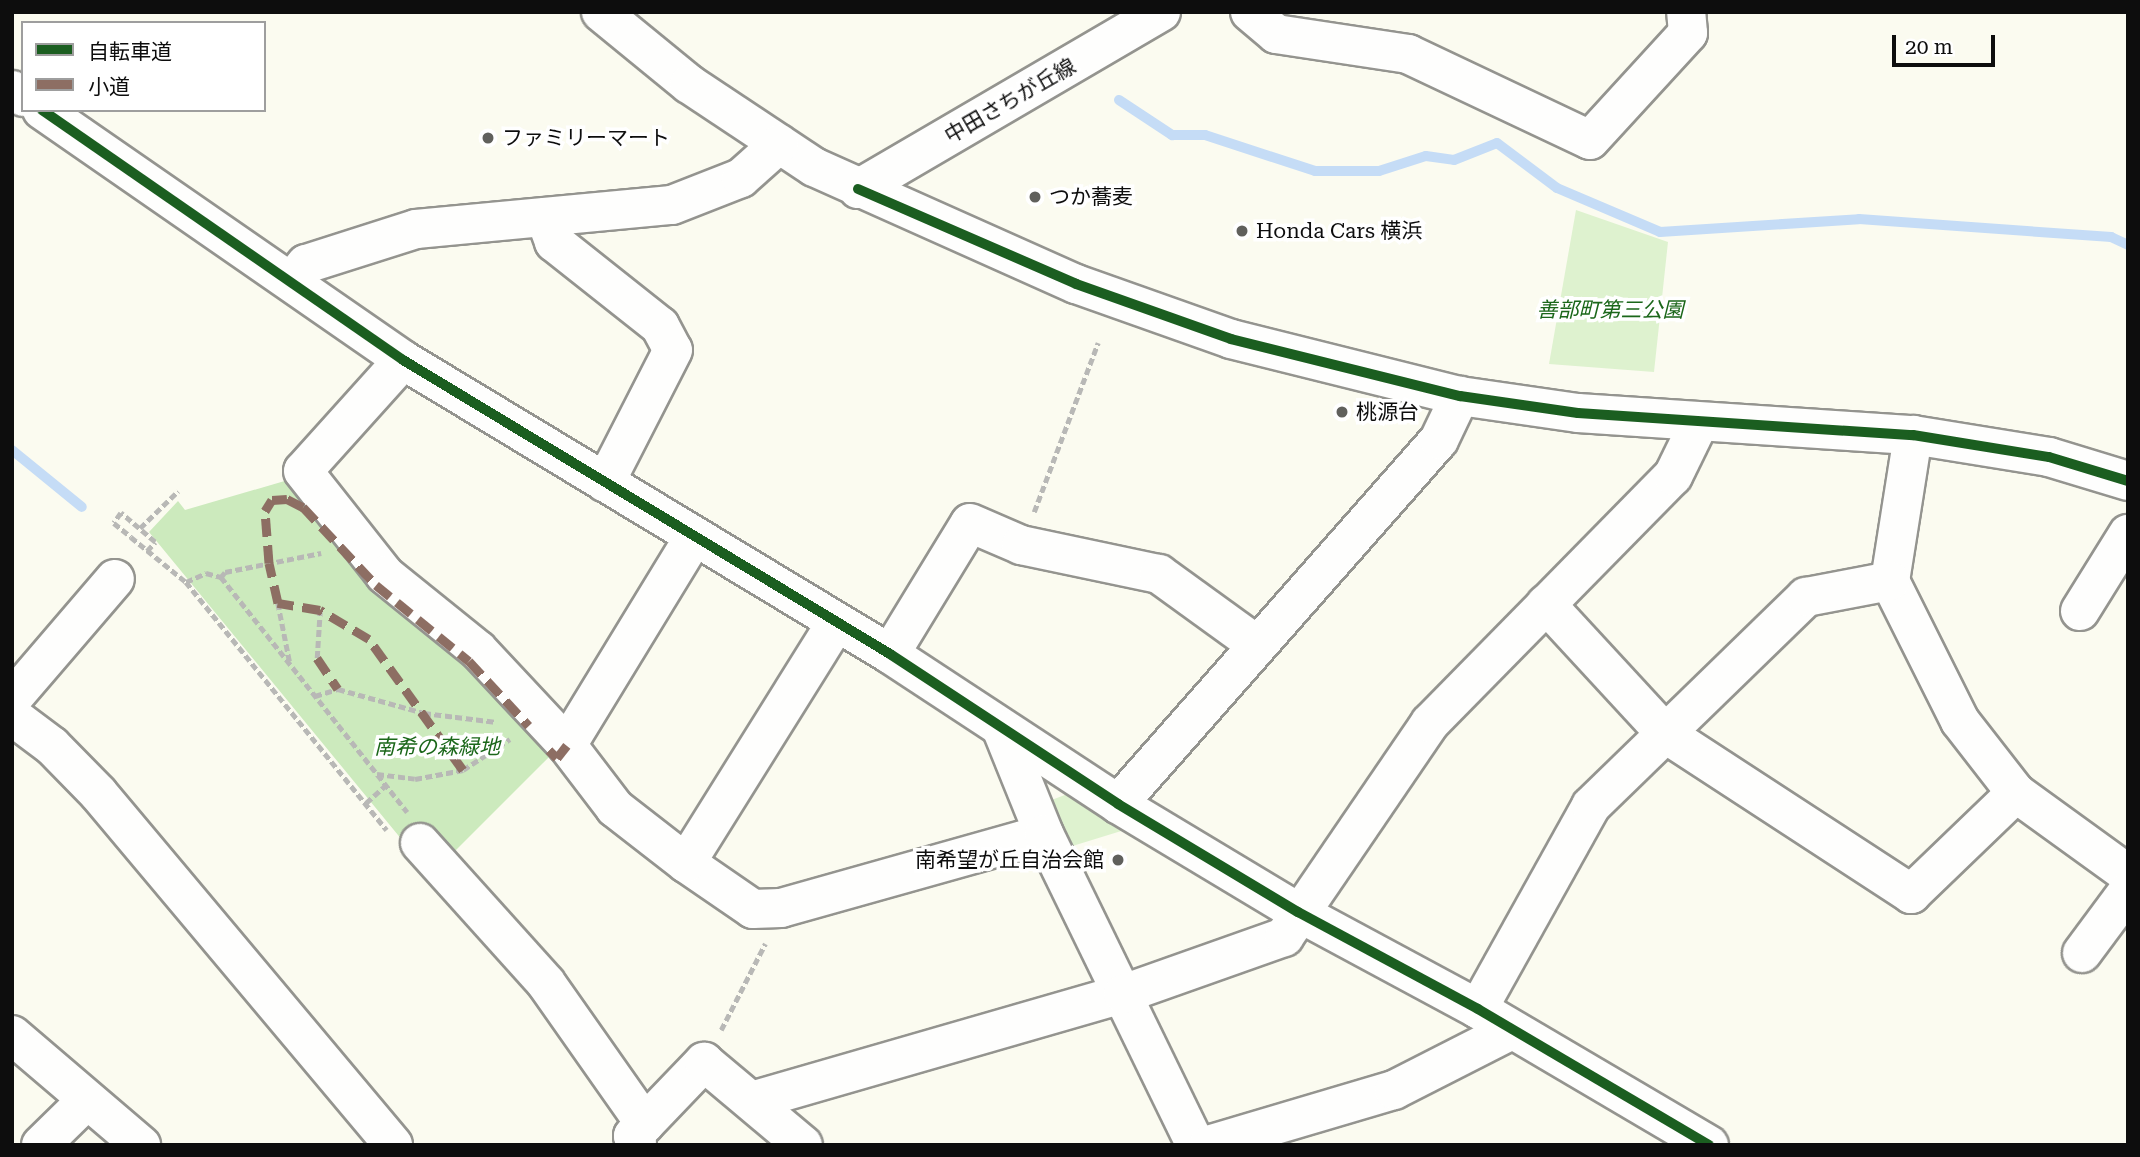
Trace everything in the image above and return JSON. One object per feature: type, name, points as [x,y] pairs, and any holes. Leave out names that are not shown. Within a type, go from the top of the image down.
[{"type":"street","points":[[601,12],[689,84],[779,144],[858,189],[1076,284],[1231,339],[1460,396],[1699,423],[1913,435],[2049,457],[2128,481]]},
{"type":"street","name":"中田さちが丘線","points":[[858,189],[1161,12]]},
{"type":"street","points":[[1275,19],[1408,54],[1590,141],[1688,33],[1686,12]]},
{"type":"street","points":[[45,112],[403,360],[890,654],[1118,804],[1298,912],[1478,1009],[1695,1142]]},
{"type":"street","points":[[292,281],[306,264],[416,229],[672,205],[741,178],[779,144]]},
{"type":"street","points":[[545,218],[554,242],[660,326],[673,350],[605,483]]},
{"type":"street","points":[[403,360],[303,471],[386,575],[478,650],[567,745],[615,808],[686,863],[753,909],[781,908],[1044,834]]},
{"type":"street","points":[[1118,804],[1439,440],[1460,396]]},
{"type":"street","points":[[755,1100],[1123,994],[1284,937],[1298,912],[1430,723],[1673,476],[1699,423]]},
{"type":"street","points":[[1913,435],[1890,582],[1960,721],[2016,793],[2128,874]]},
{"type":"street","points":[[890,654],[971,523],[1021,545],[1159,574],[1257,645]]},
{"type":"street","points":[[2080,611],[2128,534]]},
{"type":"street","points":[[567,745],[694,537]]},
{"type":"street","points":[[12,699],[115,579]]},
{"type":"street","points":[[1478,1009],[1591,806],[1806,597],[1890,582]]},
{"type":"street","points":[[1546,604],[1666,734],[1911,894],[2016,793]]},
{"type":"street","points":[[686,863],[836,623]]},
{"type":"street","points":[[12,716],[52,746],[98,793],[393,1145]]},
{"type":"street","points":[[1002,730],[1044,834],[1196,1145]]},
{"type":"street","points":[[405,839],[545,983],[642,1134],[704,1062],[755,1100],[803,1145]]},
{"type":"street","points":[[2082,953],[2128,891]]},
{"type":"street","points":[[1208,1145],[1394,1090],[1510,1031]]},
{"type":"street","points":[[12,1035],[141,1145]]},
{"type":"street","points":[[41,1145],[88,1100]]},
{"type":"path","points":[[1021,545],[1098,343]]},
{"type":"path","points":[[140,528],[178,491]]},
{"type":"path","points":[[147,551],[155,542],[121,513],[114,523],[147,551],[186,582],[366,803],[405,839]]},
{"type":"path","points":[[221,577],[225,572],[331,551]]},
{"type":"path","points":[[186,582],[206,573],[221,577],[406,811],[405,839]]},
{"type":"path","points":[[278,603],[290,664]]},
{"type":"path","points":[[317,658],[320,610]]},
{"type":"path","points":[[315,696],[338,689],[424,713],[502,723]]},
{"type":"path","points":[[377,774],[415,779],[463,770],[518,734]]},
{"type":"path","points":[[366,803],[386,785]]},
{"type":"path","points":[[704,1062],[781,908]]},
{"type":"green space","name":"善部町第三公園","points":[[1576,210],[1668,242],[1654,372],[1549,364]]},
{"type":"green space","name":"南希の森緑地","points":[[288,480],[556,750],[452,854],[407,846],[149,532],[178,501],[185,510]]},
{"type":"green space","points":[[1073,792],[1131,828],[1066,848],[1046,802]]},
{"type":"waterway","points":[[1119,100],[1172,135],[1205,135],[1315,171],[1379,171],[1426,156],[1454,160],[1497,143],[1557,188],[1660,232],[1859,219],[2111,237],[2128,245]]},
{"type":"waterway","points":[[12,450],[82,507]]},
{"type":"marked path","points":[[463,770],[369,639],[320,610],[278,603],[269,563],[265,511],[272,500],[287,499],[303,507],[376,585],[469,661],[529,726]]},
{"type":"marked path","points":[[317,658],[338,689]]},
{"type":"marked path","points":[[549,750],[557,758],[567,745]]},
{"type":"cycle path","points":[[45,112],[403,360],[890,654],[1118,804],[1298,912],[1478,1009],[1709,1145]]},
{"type":"cycle path","points":[[858,189],[1076,284],[1231,339],[1460,396],[1578,413],[1913,435],[2049,457],[2128,481]]},
{"type":"place","name":"ファミリーマート","points":[[488,138]]},
{"type":"place","name":"つか蕎麦","points":[[1035,197]]},
{"type":"place","name":"Honda Cars 横浜","points":[[1242,231]]},
{"type":"place","name":"桃源台","points":[[1342,412]]},
{"type":"place","name":"南希望が丘自治会館","points":[[1118,860]]}]
